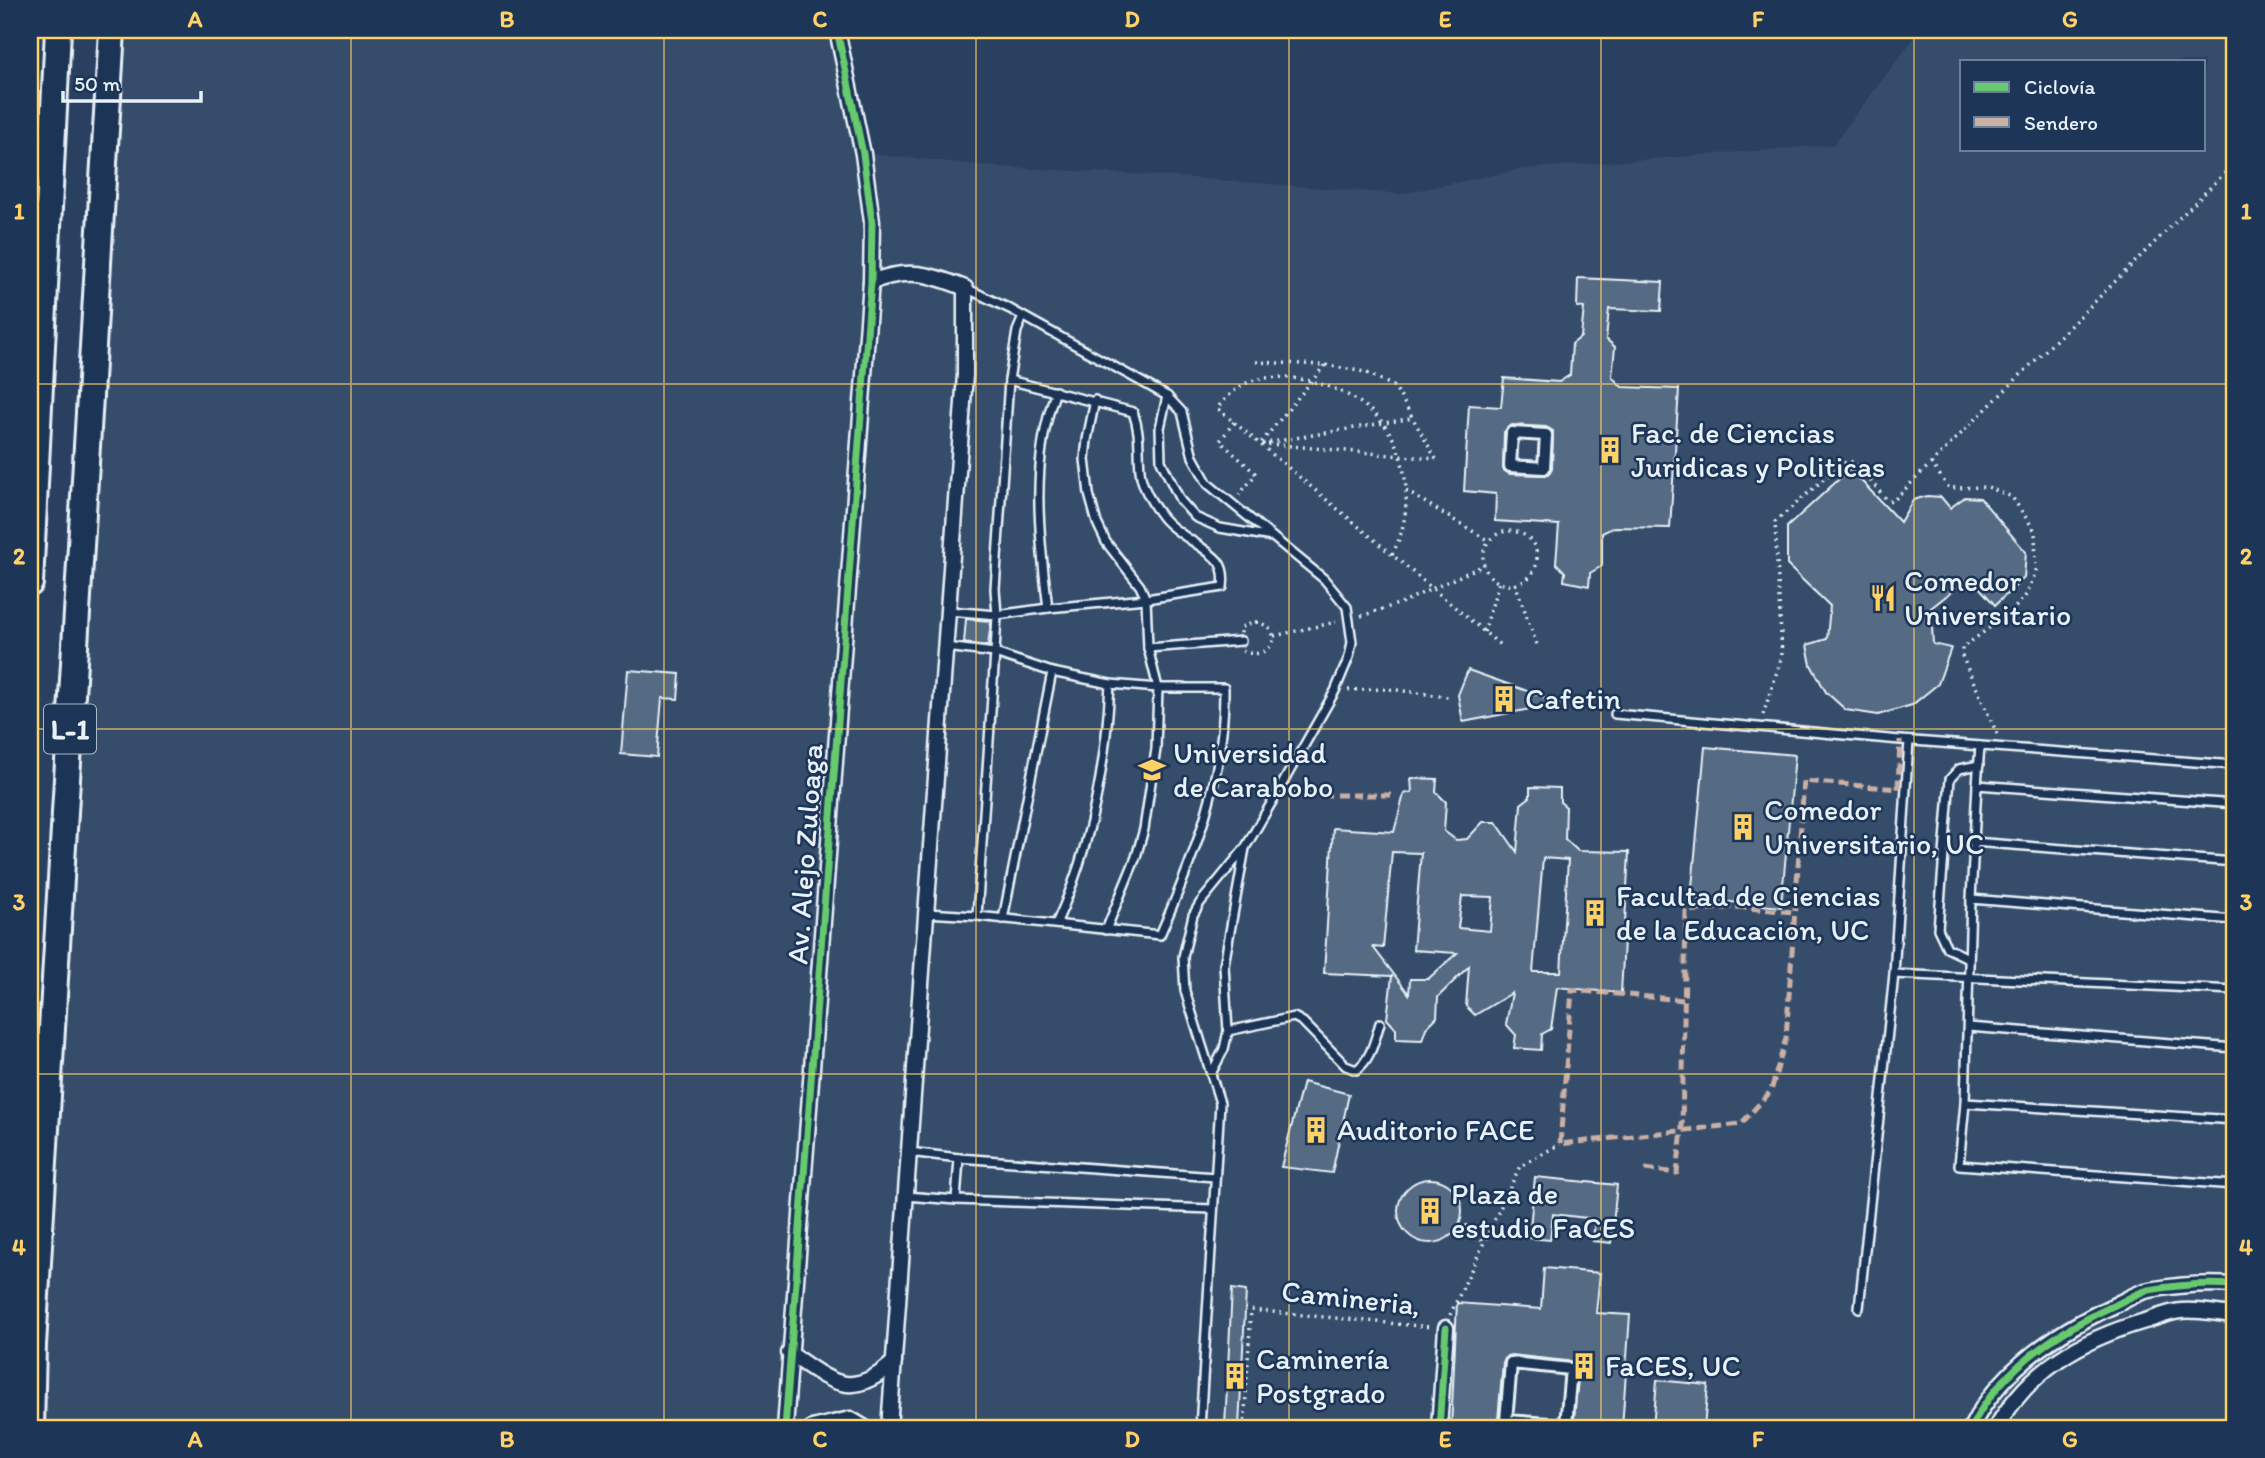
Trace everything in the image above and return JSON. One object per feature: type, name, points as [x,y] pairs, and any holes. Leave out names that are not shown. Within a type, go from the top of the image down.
[{"type":"highway","points":[[30,583],[58,30]]},
{"type":"highway","name":"L-1","points":[[31,1428],[33,1345],[112,30]]},
{"type":"street","name":"Av. Alejo Zuloaga","points":[[785,1428],[871,282],[870,209],[863,153],[837,30]]},
{"type":"street","points":[[871,282],[888,276],[930,274],[965,288],[964,375],[946,647],[889,1428]]},
{"type":"street","points":[[1512,433],[1546,435],[1544,468],[1510,466],[1512,433]]},
{"type":"street","points":[[1971,1428],[1978,1413],[2011,1372],[2080,1321],[2147,1290],[2235,1285]]},
{"type":"street","points":[[1996,1428],[2007,1408],[2036,1375],[2113,1330],[2181,1311],[2235,1315]]},
{"type":"street","points":[[1439,1428],[1441,1328]]},
{"type":"street","points":[[789,1353],[828,1379],[852,1386],[877,1378],[894,1362]]},
{"type":"street","points":[[1511,1363],[1571,1369],[1566,1425],[1506,1421],[1511,1363]]},
{"type":"street","points":[[812,1428],[850,1419],[865,1428]]},
{"type":"lane","points":[[965,288],[1167,396],[1182,412],[1188,443],[1199,471],[1208,484],[1324,579],[1347,607],[1350,620],[1352,642],[1349,657],[1335,691],[1245,848],[1200,902],[1185,943],[1182,974],[1185,991],[1220,1102],[1200,1428]]},
{"type":"lane","points":[[977,916],[995,653],[995,589],[1009,380],[1017,331],[1023,317]]},
{"type":"lane","points":[[948,611],[997,615],[1146,599],[1223,587],[1223,571],[1219,561],[1172,528],[1154,505],[1139,472],[1141,450],[1138,425],[1133,412],[1095,400],[1009,380]]},
{"type":"lane","points":[[1048,608],[1038,530],[1038,495],[1046,431],[1056,391]]},
{"type":"lane","points":[[1167,396],[1160,428],[1161,461],[1180,500],[1195,517],[1220,528],[1272,537]]},
{"type":"lane","points":[[1095,400],[1087,440],[1087,486],[1106,542],[1140,586],[1146,599],[1148,648],[1158,688],[1156,749],[1144,829],[1136,857],[1106,930]]},
{"type":"lane","points":[[1148,648],[1241,641]]},
{"type":"lane","points":[[926,913],[1160,935],[1196,845],[1218,769],[1222,742],[1224,688],[1158,688],[1110,684],[1052,672],[995,653],[946,647]]},
{"type":"lane","points":[[1003,919],[1052,672]]},
{"type":"lane","points":[[1056,925],[1073,888],[1097,800],[1106,744],[1110,684]]},
{"type":"lane","points":[[1615,714],[1909,741],[2235,765]]},
{"type":"lane","points":[[1859,1308],[1894,974],[1909,741]]},
{"type":"lane","points":[[1980,746],[1967,976],[1965,1103],[1959,1165],[2235,1185]]},
{"type":"lane","points":[[1968,958],[1947,948],[1938,929],[1950,779],[1959,769],[1979,765]]},
{"type":"lane","points":[[1977,785],[2235,803]]},
{"type":"lane","points":[[1973,842],[2235,862]]},
{"type":"lane","points":[[1211,1073],[1224,1049],[1228,1031],[1224,965],[1245,848]]},
{"type":"lane","points":[[1971,899],[2235,920]]},
{"type":"lane","points":[[1894,974],[2235,990]]},
{"type":"lane","points":[[1228,1031],[1294,1017],[1303,1021],[1346,1066],[1356,1070],[1372,1049],[1380,1023]]},
{"type":"lane","points":[[1968,1027],[2235,1048]]},
{"type":"lane","points":[[1965,1103],[2235,1120],[2235,1171]]},
{"type":"lane","points":[[909,1152],[1214,1177]]},
{"type":"lane","points":[[956,1200],[959,1158]]},
{"type":"lane","points":[[906,1196],[1212,1209]]},
{"type":"path","points":[[1759,727],[1782,656],[1775,522],[1841,464],[1850,461],[1857,465],[1887,500],[1893,501],[2235,163]]},
{"type":"path","points":[[1256,362],[1325,365],[1365,372],[1395,387],[1436,459],[1260,444]]},
{"type":"path","points":[[1260,444],[1325,365]]},
{"type":"path","points":[[1392,554],[1398,543],[1403,521],[1406,491],[1400,456],[1383,423],[1338,390],[1291,377],[1254,380],[1234,390],[1217,408],[1500,645]]},
{"type":"path","points":[[1260,444],[1413,418]]},
{"type":"path","points":[[1231,503],[1256,474],[1220,441],[1234,422]]},
{"type":"path","points":[[1931,463],[1949,488],[1988,487],[2012,496],[2035,531],[2036,571],[2027,594],[2011,612],[1962,648],[1962,656],[2003,748]]},
{"type":"path","points":[[1406,491],[1489,541]]},
{"type":"path","points":[[1506,530],[1521,533],[1533,542],[1537,557],[1533,572],[1521,582],[1506,585],[1492,579],[1484,565],[1484,550],[1489,541],[1506,530]]},
{"type":"path","points":[[1273,636],[1350,620],[1401,603],[1484,565]]},
{"type":"path","points":[[1484,632],[1499,582]]},
{"type":"path","points":[[1515,583],[1538,648]]},
{"type":"path","points":[[1256,622],[1265,624],[1273,636],[1269,649],[1263,654],[1254,655],[1241,651],[1241,627],[1256,622]]},
{"type":"path","points":[[1335,691],[1389,689],[1448,697]]},
{"type":"path","points":[[1441,1328],[1446,1323],[1520,1166],[1560,1144]]},
{"type":"path","points":[[1465,1225],[1484,1243]]},
{"type":"shaded area","name":"Universidad de Carabobo","points":[[112,30],[830,30],[859,153],[1000,167],[1165,176],[1400,194],[1522,169],[1833,145],[1920,30],[2235,30],[2235,1428],[31,1428]]},
{"type":"building","name":"Fac. de Ciencias Juridicas y Politicas","points":[[1578,278],[1663,282],[1661,311],[1609,309],[1606,339],[1615,347],[1612,377],[1622,387],[1679,389],[1670,528],[1614,527],[1602,533],[1602,566],[1590,573],[1589,586],[1564,581],[1565,572],[1556,563],[1559,525],[1495,521],[1496,494],[1464,491],[1469,405],[1501,407],[1504,378],[1559,382],[1570,375],[1572,344],[1581,337],[1584,308],[1577,307]],"holes":[[[1512,425],[1546,427],[1553,431],[1552,468],[1548,475],[1510,474],[1503,470],[1504,432]]]},
{"type":"building","name":"Comedor Universitario","points":[[1850,469],[1900,522],[1913,500],[1927,496],[1941,497],[1950,508],[1965,497],[1980,498],[2026,552],[2024,578],[1995,605],[1970,577],[1931,608],[1933,644],[1951,648],[1938,684],[1912,705],[1878,715],[1846,710],[1826,692],[1811,665],[1807,645],[1827,639],[1830,606],[1787,565],[1787,527]]},
{"type":"building","points":[[966,619],[991,621],[988,646],[964,643]]},
{"type":"building","points":[[628,670],[680,674],[678,699],[662,698],[657,757],[621,754]]},
{"type":"building","name":"Cafetin","points":[[1468,670],[1561,703],[1463,722],[1458,695]]},
{"type":"building","name":"Comedor Universitario, UC","points":[[1705,747],[1795,755],[1781,907],[1691,898]]},
{"type":"building","name":"Facultad de Ciencias de la Educacion, UC","points":[[1411,778],[1437,779],[1436,792],[1446,802],[1444,831],[1456,840],[1467,839],[1483,822],[1496,822],[1517,852],[1521,804],[1530,797],[1530,787],[1560,788],[1560,802],[1566,807],[1565,839],[1578,851],[1629,852],[1621,993],[1557,987],[1551,1029],[1542,1034],[1541,1050],[1514,1048],[1516,1035],[1506,1024],[1512,993],[1475,1015],[1466,1006],[1469,966],[1438,997],[1437,1017],[1426,1028],[1422,1040],[1396,1039],[1396,1029],[1387,1019],[1392,976],[1324,973],[1333,828],[1394,832],[1404,794],[1412,792]],"holes":[[[1392,852],[1421,853],[1413,950],[1457,953],[1428,979],[1410,979],[1409,994],[1373,947],[1383,948]],[[1543,858],[1568,860],[1561,972],[1533,972]],[[1462,896],[1493,897],[1490,931],[1458,928]]]},
{"type":"building","name":"Auditorio FACE","points":[[1303,1082],[1349,1094],[1332,1173],[1281,1167]]},
{"type":"building","points":[[1535,1177],[1617,1185],[1611,1243],[1593,1241],[1595,1219],[1553,1214],[1550,1240],[1529,1238]]},
{"type":"building","name":"Plaza de estudio FaCES","points":[[1430,1179],[1442,1181],[1453,1188],[1460,1199],[1460,1223],[1453,1234],[1442,1241],[1430,1243],[1418,1241],[1407,1234],[1400,1223],[1398,1211],[1400,1199],[1407,1188],[1418,1181]]},
{"type":"building","name":"FaCES, UC","points":[[1544,1268],[1600,1273],[1596,1313],[1630,1315],[1622,1428],[1573,1428],[1579,1370],[1575,1362],[1512,1355],[1507,1356],[1503,1362],[1498,1420],[1503,1428],[1451,1428],[1457,1303],[1541,1309]]},
{"type":"building","points":[[1232,1289],[1246,1291],[1239,1426],[1225,1426]]},
{"type":"building","points":[[1657,1380],[1708,1385],[1704,1428],[1653,1428]]},
{"type":"marked path","points":[[1683,1000],[1572,990],[1560,1144],[1741,1124],[1771,1091],[1786,1038],[1804,781],[1898,789],[1900,740]]},
{"type":"marked path","points":[[1276,795],[1391,795]]},
{"type":"marked path","points":[[1645,1169],[1677,1173],[1682,1130],[1686,911],[1736,907],[1794,912]]},
{"type":"cycle path","points":[[785,1428],[871,282],[872,222],[863,154],[837,30]]},
{"type":"cycle path","points":[[1971,1428],[1997,1388],[2014,1370],[2052,1340],[2094,1315],[2149,1290],[2192,1285],[2235,1285]]},
{"type":"cycle path","points":[[1439,1428],[1446,1328]]},
{"type":"place","name":"Fac. de Ciencias Juridicas y Politicas","points":[[1610,450]]},
{"type":"place","name":"Comedor Universitario","points":[[1883,598]]},
{"type":"place","name":"Cafetin","points":[[1504,699]]},
{"type":"place","name":"Universidad de Carabobo","points":[[1152,770]]},
{"type":"place","name":"Comedor Universitario, UC","points":[[1743,827]]},
{"type":"place","name":"Facultad de Ciencias de la Educacion, UC","points":[[1595,913]]},
{"type":"place","name":"Auditorio FACE","points":[[1316,1130]]},
{"type":"place","name":"Plaza de estudio FaCES","points":[[1430,1211]]},
{"type":"place","name":"FaCES, UC","points":[[1584,1366]]},
{"type":"place","name":"Caminería Postgrado","points":[[1235,1376]]}]
